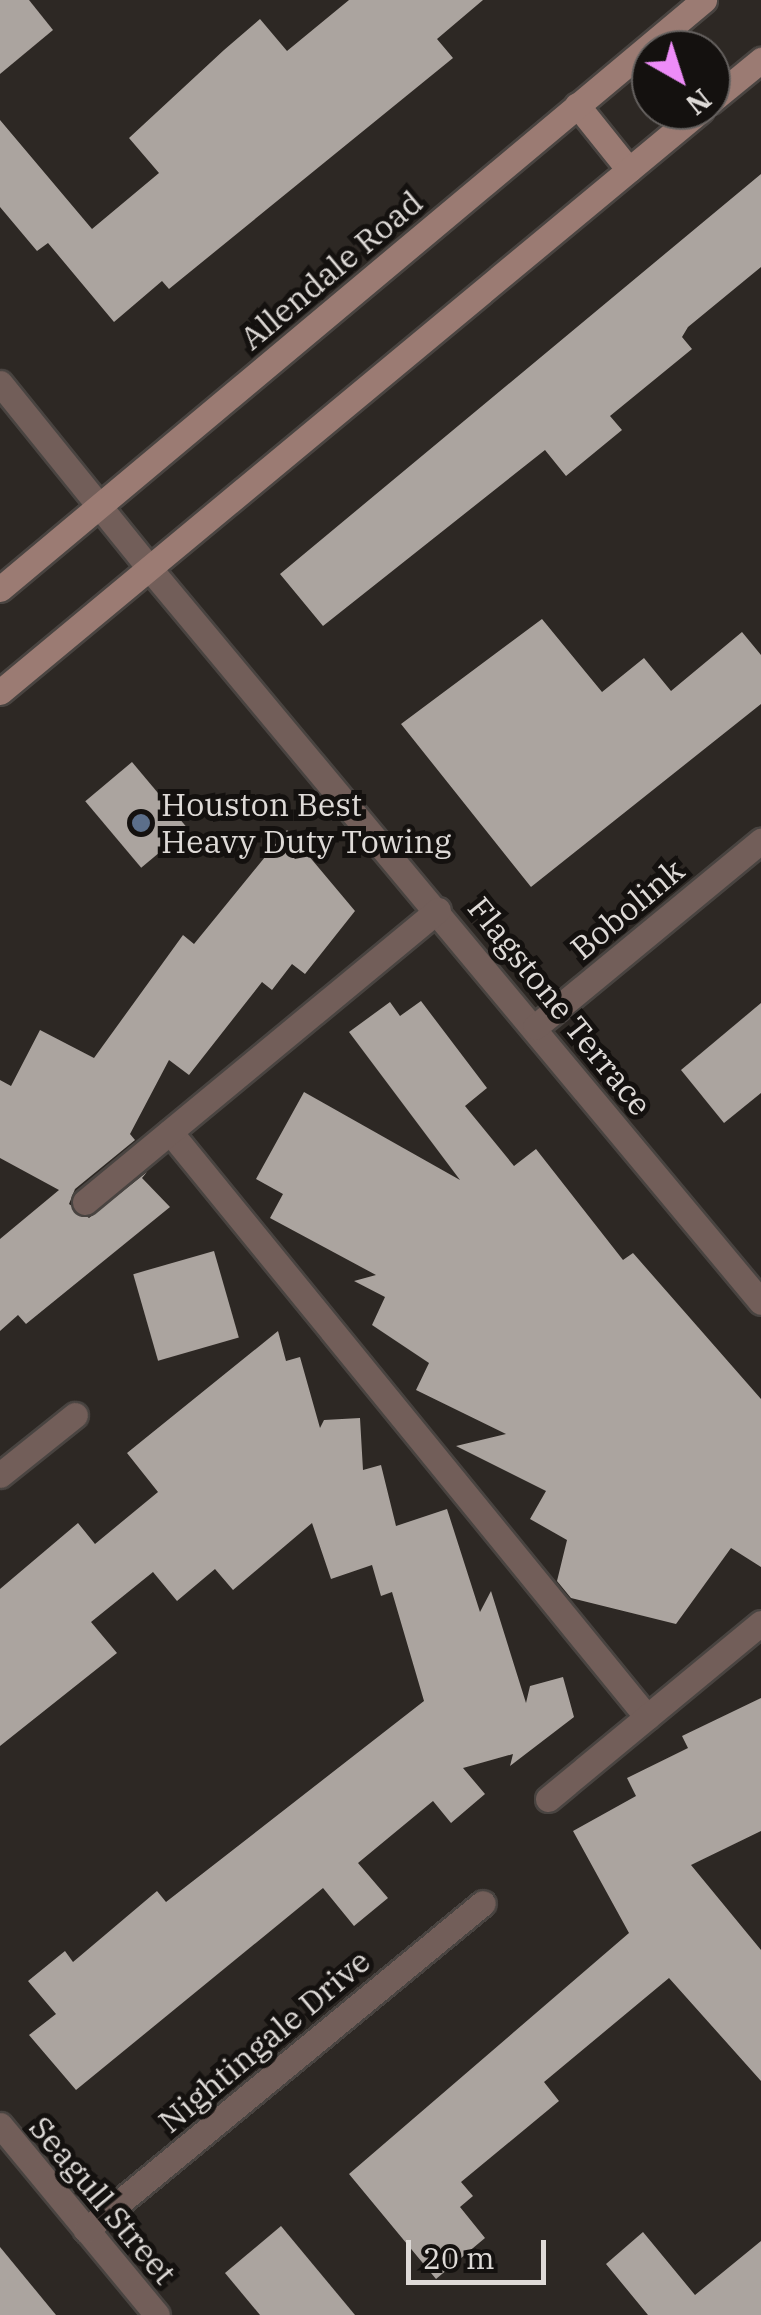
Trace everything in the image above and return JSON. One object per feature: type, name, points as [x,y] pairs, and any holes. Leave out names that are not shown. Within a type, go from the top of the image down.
[{"type":"main road","name":"Allendale Road","points":[[0,589],[704,0]]},
{"type":"main road","points":[[731,85],[761,60]]},
{"type":"main road","points":[[577,105],[629,170]]},
{"type":"main road","points":[[0,692],[676,130]]},
{"type":"street","name":"Flagstone Terrace","points":[[0,383],[150,569],[761,1302]]},
{"type":"street","name":"Bobolink","points":[[535,1027],[761,841]]},
{"type":"street","points":[[85,1202],[438,910]]},
{"type":"street","points":[[170,1132],[648,1717]]},
{"type":"street","points":[[0,1475],[75,1415]]},
{"type":"street","points":[[548,1798],[761,1623]]},
{"type":"street","name":"Nightingale Drive","points":[[86,2230],[483,1903]]},
{"type":"street","name":"Seagull Street","points":[[0,2126],[156,2315]]},
{"type":"building","points":[[0,0],[29,0],[53,30],[0,74]]},
{"type":"building","points":[[349,0],[483,0],[437,39],[453,58],[169,289],[162,281],[114,322],[48,243],[37,251],[0,207],[0,120],[92,229],[159,173],[129,138],[224,50],[260,19],[287,51]]},
{"type":"building","points":[[761,174],[761,267],[688,327],[682,337],[692,349],[610,416],[622,430],[566,476],[545,450],[323,626],[280,574]]},
{"type":"building","points":[[542,619],[602,692],[644,658],[671,691],[742,632],[761,655],[761,704],[531,887],[401,724]]},
{"type":"building","points":[[132,762],[188,829],[141,868],[85,801]]},
{"type":"building","points":[[287,830],[355,911],[305,974],[292,964],[272,990],[262,982],[189,1075],[169,1060],[130,1134],[135,1140],[75,1189],[69,1204],[89,1218],[147,1172],[142,1178],[170,1207],[26,1324],[18,1315],[0,1331],[0,1239],[59,1190],[0,1158],[0,1080],[11,1086],[40,1030],[94,1058],[183,935],[194,944]]},
{"type":"building","points":[[421,1001],[487,1088],[465,1106],[514,1166],[536,1149],[623,1260],[633,1253],[761,1399],[761,1567],[731,1548],[676,1624],[571,1598],[557,1581],[567,1540],[530,1519],[546,1491],[456,1446],[506,1434],[416,1390],[429,1363],[372,1325],[385,1297],[354,1281],[376,1275],[270,1218],[283,1194],[256,1179],[304,1092],[460,1180],[349,1032],[390,1002],[400,1016]]},
{"type":"building","points":[[761,1003],[761,1093],[724,1123],[681,1070]]},
{"type":"building","points":[[214,1251],[239,1338],[158,1361],[133,1274]]},
{"type":"building","points":[[278,1331],[286,1361],[300,1357],[320,1428],[324,1420],[360,1418],[363,1470],[381,1465],[396,1526],[447,1509],[480,1612],[491,1591],[526,1703],[530,1686],[563,1677],[574,1717],[510,1766],[513,1754],[463,1768],[485,1794],[451,1823],[433,1801],[358,1863],[388,1898],[354,1926],[323,1888],[76,2090],[29,2035],[56,2014],[28,1981],[65,1951],[73,1962],[157,1891],[166,1902],[424,1701],[392,1592],[381,1596],[372,1565],[331,1579],[312,1523],[233,1590],[215,1569],[177,1601],[153,1572],[91,1622],[117,1653],[0,1746],[0,1589],[78,1523],[95,1544],[158,1492],[127,1453]]},
{"type":"building","points":[[761,1698],[761,1831],[691,1865],[761,1950],[761,2081],[669,1978],[544,2082],[559,2101],[461,2182],[473,2196],[460,2207],[485,2238],[436,2279],[349,2174],[629,1933],[573,1831],[636,1796],[627,1778],[688,1748],[682,1736]]},
{"type":"building","points":[[281,2226],[355,2315],[260,2315],[225,2273]]},
{"type":"building","points":[[643,2232],[695,2295],[761,2241],[761,2315],[648,2315],[606,2264]]},
{"type":"building","points":[[0,2247],[56,2315],[0,2315]]},
{"type":"place","name":"Houston Best Heavy Duty Towing","points":[[141,823]]}]
